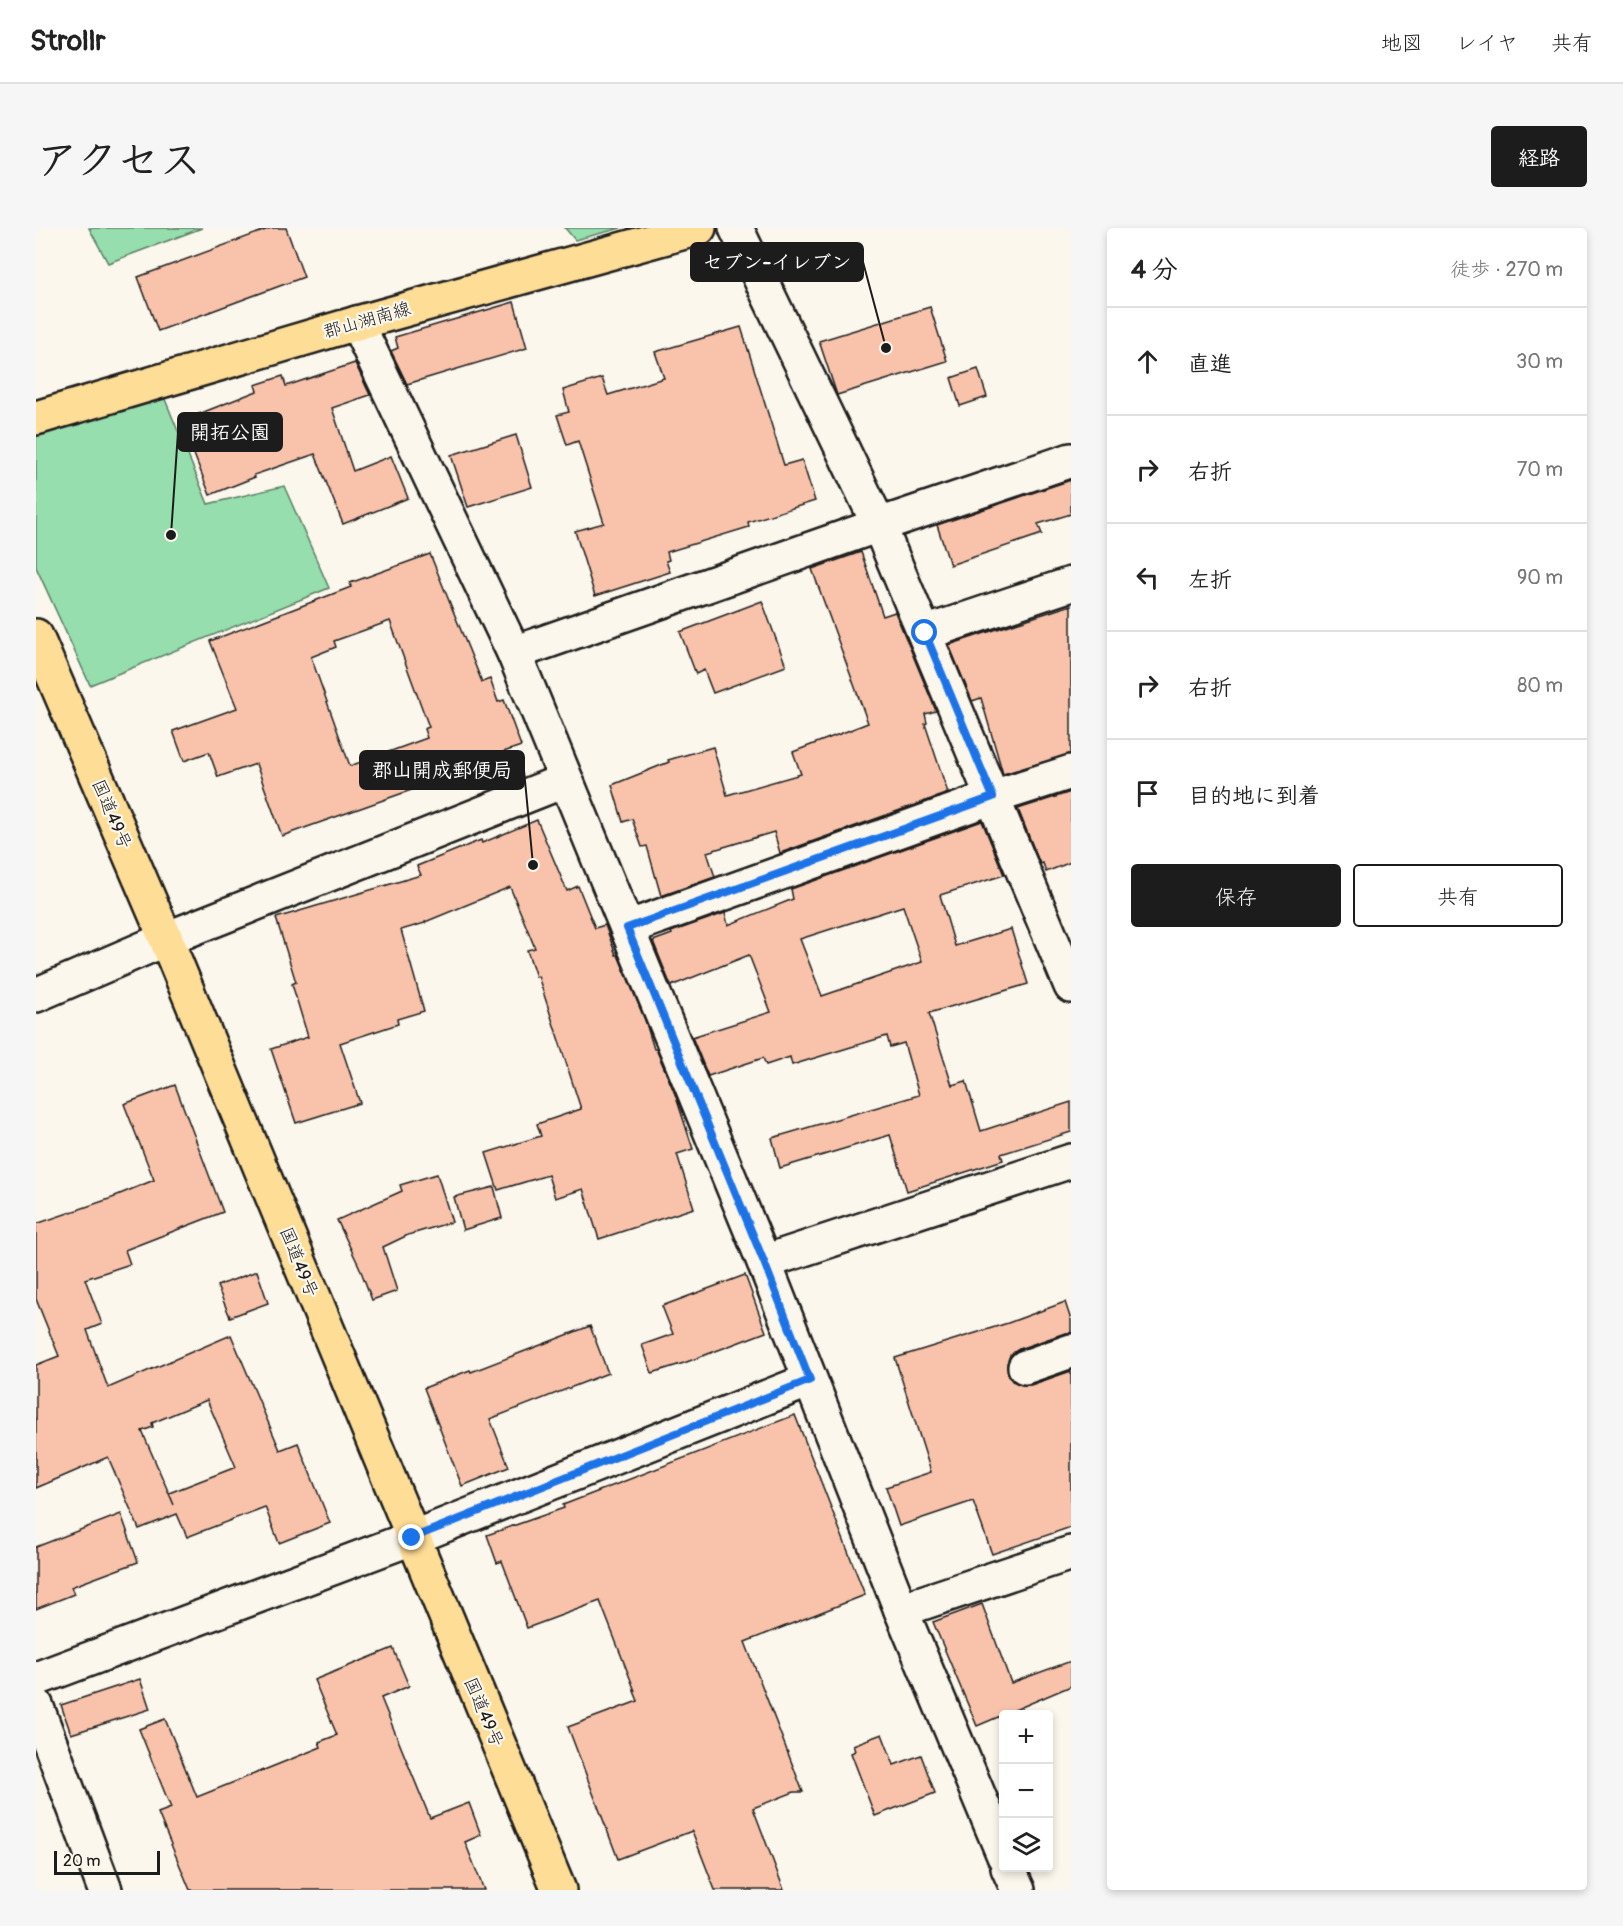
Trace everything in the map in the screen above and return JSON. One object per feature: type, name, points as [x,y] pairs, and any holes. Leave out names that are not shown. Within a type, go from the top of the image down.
[{"type":"main road","name":"郡山湖南線","points":[[36,418],[357,323],[699,228]]},
{"type":"main road","name":"国道49号","points":[[36,636],[166,939],[559,1890]]},
{"type":"street","points":[[736,228],[879,525],[1071,986]]},
{"type":"street","points":[[357,323],[514,653],[764,1262],[901,1610],[999,1844]]},
{"type":"street","points":[[514,653],[1071,460]]},
{"type":"street","points":[[925,633],[1071,584]]},
{"type":"street","points":[[627,928],[993,797],[1071,772]]},
{"type":"street","points":[[36,995],[166,939],[566,780]]},
{"type":"street","points":[[764,1262],[1071,1161]]},
{"type":"street","points":[[1025,1367],[1071,1351]]},
{"type":"street","points":[[36,1679],[412,1538],[810,1380]]},
{"type":"street","points":[[901,1610],[1071,1553]]},
{"type":"street","points":[[36,1705],[105,1890]]},
{"type":"street","points":[[1010,1872],[1018,1890]]},
{"type":"green space","points":[[89,228],[202,228],[108,263]]},
{"type":"green space","points":[[565,228],[621,228],[575,240]]},
{"type":"green space","points":[[162,392],[208,504],[284,486],[329,588],[90,685],[36,567],[36,433]]},
{"type":"building","points":[[271,228],[286,228],[304,277],[158,331],[138,277]]},
{"type":"building","points":[[514,302],[527,348],[407,384],[391,351],[398,348],[395,337]]},
{"type":"building","points":[[930,307],[947,361],[837,395],[819,341]]},
{"type":"building","points":[[741,327],[784,465],[802,460],[815,501],[748,522],[749,527],[667,552],[669,560],[666,561],[670,572],[595,596],[575,531],[604,523],[578,441],[567,445],[557,415],[569,412],[563,390],[602,378],[608,395],[664,378],[655,352]]},
{"type":"building","points":[[355,363],[370,395],[332,408],[353,471],[391,456],[408,498],[343,524],[315,454],[254,475],[255,477],[210,495],[181,421],[257,391],[255,385],[283,376],[286,386]]},
{"type":"building","points":[[978,369],[987,397],[960,406],[951,378]]},
{"type":"building","points":[[516,435],[532,487],[468,507],[451,455]]},
{"type":"building","points":[[1071,480],[1071,514],[1038,524],[1042,534],[950,565],[937,525]]},
{"type":"building","points":[[861,552],[883,616],[895,612],[936,711],[925,714],[927,723],[925,724],[948,793],[780,853],[774,832],[707,852],[715,877],[661,896],[647,846],[642,847],[632,819],[623,822],[612,785],[669,762],[668,760],[713,747],[727,795],[801,774],[793,752],[868,723],[812,569]]},
{"type":"building","points":[[430,554],[482,682],[490,679],[498,702],[504,700],[521,746],[460,767],[462,772],[282,836],[256,764],[218,777],[209,752],[184,761],[173,731],[237,708],[210,641],[351,587],[350,583]],"holes":[[[390,621],[429,727],[424,729],[427,738],[350,766],[311,657],[336,647],[334,641]]]},
{"type":"building","points":[[762,601],[786,666],[713,693],[704,670],[696,674],[680,632]]},
{"type":"building","points":[[1071,605],[1071,754],[1003,774],[981,698],[972,701],[949,645]]},
{"type":"building","points":[[1071,792],[1071,862],[1046,872],[1043,863],[1040,864],[1018,809]]},
{"type":"building","points":[[537,820],[567,891],[578,886],[595,928],[605,925],[645,1020],[654,1049],[656,1049],[675,1094],[693,1149],[677,1154],[694,1208],[599,1239],[583,1189],[555,1198],[548,1175],[498,1190],[486,1153],[541,1136],[537,1124],[581,1109],[538,976],[536,977],[527,950],[535,948],[510,887],[425,923],[401,930],[424,1011],[397,1019],[398,1024],[340,1043],[360,1103],[296,1123],[271,1049],[308,1037],[292,984],[296,982],[276,918],[421,875],[417,866]]},
{"type":"building","points":[[982,821],[1004,875],[940,895],[955,946],[1011,929],[1028,984],[929,1013],[952,1085],[966,1081],[981,1131],[1071,1102],[1071,1132],[1001,1154],[1003,1160],[907,1191],[890,1135],[780,1168],[772,1138],[919,1095],[904,1043],[890,1047],[887,1036],[792,1065],[790,1057],[766,1065],[763,1058],[708,1076],[692,1037],[771,1012],[749,955],[671,986],[653,941],[672,934],[671,932],[725,913],[728,925],[793,899],[791,889]],"holes":[[[903,906],[922,962],[822,996],[800,939]]]},
{"type":"building","points":[[175,1085],[223,1212],[125,1250],[130,1264],[85,1279],[102,1324],[87,1330],[108,1388],[231,1335],[280,1450],[298,1443],[330,1523],[279,1543],[265,1507],[187,1537],[177,1514],[139,1529],[108,1457],[36,1488],[36,1365],[59,1356],[36,1299],[36,1224],[115,1197],[154,1180],[124,1104]],"holes":[[[207,1400],[236,1467],[169,1493],[174,1505],[142,1431],[153,1427],[152,1423]]]},
{"type":"building","points":[[437,1174],[452,1222],[408,1235],[383,1247],[397,1291],[372,1300],[337,1220],[402,1191],[400,1185]]},
{"type":"building","points":[[494,1187],[502,1218],[463,1230],[454,1197]]},
{"type":"building","points":[[257,1271],[268,1303],[230,1317],[217,1286]]},
{"type":"building","points":[[745,1275],[766,1332],[652,1373],[642,1345],[673,1334],[662,1306]]},
{"type":"building","points":[[1065,1302],[1071,1320],[1071,1333],[1019,1349],[1010,1355],[1007,1364],[1008,1374],[1012,1381],[1022,1385],[1031,1385],[1071,1371],[1071,1527],[992,1554],[973,1501],[899,1526],[886,1487],[931,1472],[895,1358],[1008,1323]]},
{"type":"building","points":[[590,1326],[608,1373],[490,1419],[509,1467],[462,1486],[424,1388]]},
{"type":"building","points":[[795,1415],[865,1595],[745,1642],[803,1792],[794,1792],[753,1808],[784,1890],[715,1890],[692,1831],[618,1859],[568,1727],[638,1701],[600,1601],[527,1628],[502,1561],[497,1563],[487,1535],[564,1508],[563,1505]]},
{"type":"building","points":[[121,1514],[138,1562],[71,1587],[74,1594],[36,1609],[36,1547]]},
{"type":"building","points":[[982,1604],[1011,1683],[1071,1661],[1071,1686],[1015,1710],[999,1710],[999,1717],[977,1726],[933,1622]]},
{"type":"building","points":[[393,1648],[409,1686],[381,1698],[430,1818],[469,1803],[481,1835],[465,1842],[484,1890],[190,1890],[158,1813],[171,1808],[139,1729],[165,1719],[197,1797],[321,1747],[319,1742],[337,1735],[314,1680]]},
{"type":"building","points":[[140,1679],[150,1709],[71,1734],[61,1705]]},
{"type":"building","points":[[882,1734],[894,1765],[921,1755],[935,1793],[875,1816],[851,1753],[855,1751],[853,1745]]},
{"type":"place","name":"セブン-イレブン","points":[[886,348]]},
{"type":"place","name":"開拓公園","points":[[171,535]]},
{"type":"place","name":"郡山開成郵便局","points":[[533,865]]},
{"type":"route","points":[[412,1538],[810,1380],[627,928],[993,797],[925,633]]}]
